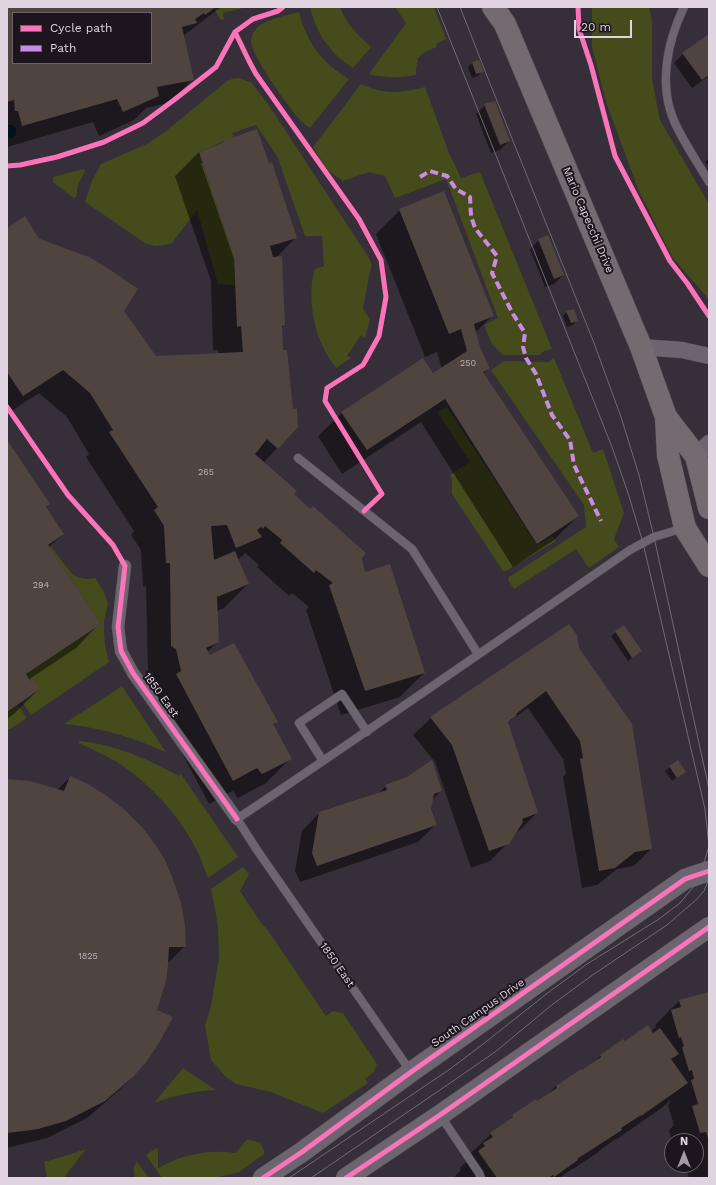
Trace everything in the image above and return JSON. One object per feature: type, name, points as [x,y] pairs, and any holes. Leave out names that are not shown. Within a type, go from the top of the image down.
[{"type":"main road","name":"Mario Capecchi Drive","points":[[501,13],[641,347],[666,417],[668,455],[685,528],[709,566]]},
{"type":"main road","name":"Mario Capecchi Drive","points":[[666,417],[703,450],[709,508]]},
{"type":"street","points":[[641,347],[682,350],[709,356]]},
{"type":"street","name":"1850 East","points":[[125,566],[118,627],[121,651],[133,673],[237,819]]},
{"type":"street","name":"South Campus Drive","points":[[263,1178],[302,1152],[411,1072],[685,879],[709,871]]},
{"type":"street","points":[[346,1178],[709,926]]},
{"type":"lane","points":[[684,7],[676,23],[667,60],[666,80],[668,99],[675,123],[709,182]]},
{"type":"lane","points":[[298,458],[412,549],[478,654]]},
{"type":"lane","points":[[237,819],[367,732],[630,550],[654,537],[685,528]]},
{"type":"lane","points":[[323,761],[299,722],[342,694],[367,732]]},
{"type":"lane","name":"1850 East","points":[[237,819],[411,1072]]},
{"type":"lane","points":[[440,1114],[481,1178]]},
{"type":"green space","points":[[215,7],[247,7],[223,13],[224,19],[221,20],[214,9]]},
{"type":"green space","points":[[310,7],[340,7],[349,24],[371,47],[353,68],[337,56],[325,42],[316,26]]},
{"type":"green space","points":[[395,7],[434,7],[446,39],[436,44],[437,47],[419,57],[417,60],[416,75],[392,77],[369,74],[406,23]]},
{"type":"green space","points":[[592,7],[649,7],[652,20],[652,79],[660,120],[709,204],[709,301],[672,257],[638,189],[606,102],[592,47]]},
{"type":"green space","points":[[299,12],[311,43],[323,59],[339,73],[349,79],[310,128],[302,122],[280,94],[257,58],[251,41],[252,35],[258,26],[275,18]]},
{"type":"green space","points":[[240,78],[252,83],[272,110],[372,264],[363,309],[370,319],[365,338],[361,335],[347,356],[351,358],[336,368],[320,340],[312,310],[311,289],[315,269],[324,266],[322,236],[305,236],[277,156],[256,125],[232,133],[234,137],[199,152],[234,257],[235,285],[218,284],[197,210],[172,243],[155,246],[145,243],[85,202],[92,181],[101,164],[147,144],[166,131],[227,81]]},
{"type":"green space","points":[[361,84],[377,90],[393,92],[409,91],[425,87],[449,153],[461,178],[480,172],[552,349],[542,352],[540,355],[503,355],[492,344],[484,325],[498,318],[446,179],[395,198],[385,176],[369,172],[343,181],[327,170],[313,147]]},
{"type":"green space","points":[[84,169],[85,171],[78,185],[76,197],[74,198],[53,182],[53,177]]},
{"type":"green space","points":[[554,358],[593,453],[603,449],[624,513],[614,539],[619,547],[589,568],[576,549],[514,589],[508,580],[509,577],[586,527],[584,505],[491,370],[504,361],[548,362]]},
{"type":"green space","points":[[447,407],[537,545],[552,536],[556,541],[506,571],[503,571],[452,494],[452,479],[450,475],[470,462],[437,412]]},
{"type":"green space","points":[[49,544],[71,573],[77,577],[88,579],[95,578],[104,592],[108,604],[104,620],[104,631],[105,646],[109,662],[31,715],[22,702],[40,689],[33,679],[30,681],[26,674],[101,624],[48,545]]},
{"type":"green space","points":[[122,686],[166,752],[116,734],[64,724]]},
{"type":"green space","points":[[18,705],[27,718],[10,729],[7,729],[7,712]]},
{"type":"green space","points":[[79,741],[105,745],[118,749],[143,758],[179,776],[181,774],[238,857],[208,878],[192,841],[175,815],[165,803],[130,771],[112,759],[79,743]]},
{"type":"green space","points":[[243,867],[249,874],[240,891],[261,923],[267,929],[326,1016],[333,1011],[343,1013],[377,1064],[374,1072],[365,1079],[368,1083],[323,1113],[271,1092],[236,1084],[226,1077],[211,1060],[205,1026],[211,1006],[219,958],[218,928],[211,889]]},
{"type":"green space","points":[[183,1068],[216,1090],[185,1094],[154,1103]]},
{"type":"green space","points":[[247,1139],[261,1143],[264,1154],[239,1172],[215,1178],[162,1178],[146,1155],[157,1148],[158,1168],[186,1156],[196,1154],[215,1152],[236,1153]]},
{"type":"green space","points":[[86,1149],[64,1178],[47,1178],[44,1162]]},
{"type":"green space","points":[[137,1162],[149,1178],[135,1178],[134,1168]]},
{"type":"water","points":[[7,125],[13,125],[16,128],[16,134],[13,138],[7,139]]},
{"type":"building","points":[[7,7],[216,7],[205,15],[204,13],[195,19],[197,23],[182,27],[194,80],[157,87],[159,96],[123,112],[117,99],[22,126],[18,111],[15,111],[14,100],[7,102]]},
{"type":"building","points":[[709,34],[709,75],[702,80],[682,53]]},
{"type":"building","points":[[479,60],[484,72],[476,74],[472,62]]},
{"type":"building","points":[[495,101],[510,141],[500,145],[484,104]]},
{"type":"building","points":[[257,129],[269,163],[272,162],[297,238],[270,246],[273,257],[282,256],[285,325],[282,326],[283,350],[287,350],[293,409],[297,408],[298,427],[278,449],[267,439],[255,454],[297,491],[294,494],[310,509],[313,506],[366,553],[362,558],[365,572],[390,564],[425,673],[365,691],[329,585],[333,583],[316,570],[314,573],[280,543],[282,540],[265,526],[263,529],[261,527],[257,530],[262,537],[236,548],[227,525],[211,526],[214,560],[235,551],[249,584],[217,597],[219,642],[206,648],[210,655],[234,643],[278,722],[273,724],[292,759],[262,774],[257,768],[233,781],[176,674],[181,671],[176,649],[171,646],[170,563],[166,563],[164,526],[154,510],[158,507],[109,432],[113,430],[90,393],[63,370],[23,396],[7,372],[7,228],[25,216],[39,239],[89,257],[138,289],[124,311],[156,356],[243,352],[241,326],[237,327],[234,257],[199,152],[224,142],[223,141]]},
{"type":"building","points":[[444,191],[494,316],[474,324],[480,347],[490,369],[483,372],[579,516],[537,544],[445,399],[367,450],[341,412],[423,358],[433,373],[467,351],[461,329],[449,334],[399,209]]},
{"type":"building","points":[[548,235],[564,275],[554,279],[538,239]]},
{"type":"building","points":[[574,309],[578,321],[571,323],[566,311]]},
{"type":"building","points":[[7,440],[50,504],[46,507],[64,534],[48,545],[101,624],[26,674],[30,681],[33,679],[40,689],[7,712]]},
{"type":"building","points":[[569,624],[577,635],[579,648],[632,724],[652,849],[635,852],[615,868],[599,871],[580,759],[583,758],[580,741],[546,691],[508,722],[538,813],[522,819],[523,822],[509,844],[489,851],[452,745],[430,717]]},
{"type":"building","points":[[624,625],[642,651],[632,658],[615,631]]},
{"type":"building","points":[[432,760],[442,791],[434,794],[431,809],[437,825],[317,866],[312,853],[319,812],[387,790],[385,785],[407,777]]},
{"type":"building","points":[[678,760],[686,772],[677,778],[669,766]]},
{"type":"building","points":[[70,776],[88,784],[107,796],[126,811],[142,827],[155,844],[165,860],[181,903],[185,925],[186,947],[169,947],[166,981],[157,1010],[173,1017],[147,1061],[133,1077],[105,1101],[66,1121],[38,1129],[7,1133],[7,779],[30,781],[64,791]]},
{"type":"building","points":[[709,992],[709,1141],[706,1132],[700,1133],[692,1106],[698,1104],[691,1080],[694,1079],[692,1070],[689,1071],[682,1047],[684,1046],[681,1037],[679,1038],[671,1010],[681,1007],[679,1000]]},
{"type":"building","points":[[648,1025],[653,1033],[660,1028],[679,1054],[671,1059],[688,1083],[621,1128],[622,1130],[577,1159],[578,1160],[554,1177],[553,1175],[548,1178],[497,1178],[478,1151],[485,1146],[483,1143],[493,1137],[490,1133],[513,1117],[512,1115],[536,1099],[537,1101],[557,1088],[556,1086],[601,1057],[600,1055],[623,1039],[625,1041]]},
{"type":"tram line","points":[[437,7],[612,447],[628,493],[643,543],[705,809],[709,846]]},
{"type":"tram line","points":[[460,7],[594,343],[621,417],[639,475],[654,537],[709,789]]},
{"type":"tram line","points":[[289,1178],[450,1069],[587,964],[659,919],[680,903],[694,886],[701,873],[709,846]]},
{"type":"tram line","points":[[311,1178],[495,1052],[553,1004],[594,974],[667,925],[697,899],[704,891],[709,879]]},
{"type":"marked path","points":[[420,177],[430,171],[447,176],[456,189],[470,197],[471,216],[475,228],[497,256],[492,273],[513,314],[525,333],[523,347],[526,358],[536,374],[552,415],[570,440],[574,465],[601,521]]},
{"type":"cycle path","points":[[7,166],[20,165],[57,157],[104,142],[143,123],[216,67],[235,32],[253,19],[278,11],[283,7]]},
{"type":"cycle path","points":[[578,7],[579,29],[591,65],[615,156],[670,261],[709,316]]},
{"type":"cycle path","points":[[235,32],[256,74],[359,219],[381,260],[386,297],[379,336],[363,365],[327,388],[325,401],[382,494],[364,511]]},
{"type":"cycle path","points":[[7,407],[68,495],[113,545],[125,566],[118,627],[121,651],[133,673],[237,819]]},
{"type":"cycle path","points":[[263,1178],[302,1152],[411,1072],[685,879],[709,871]]},
{"type":"cycle path","points":[[346,1178],[440,1115],[709,927]]}]
